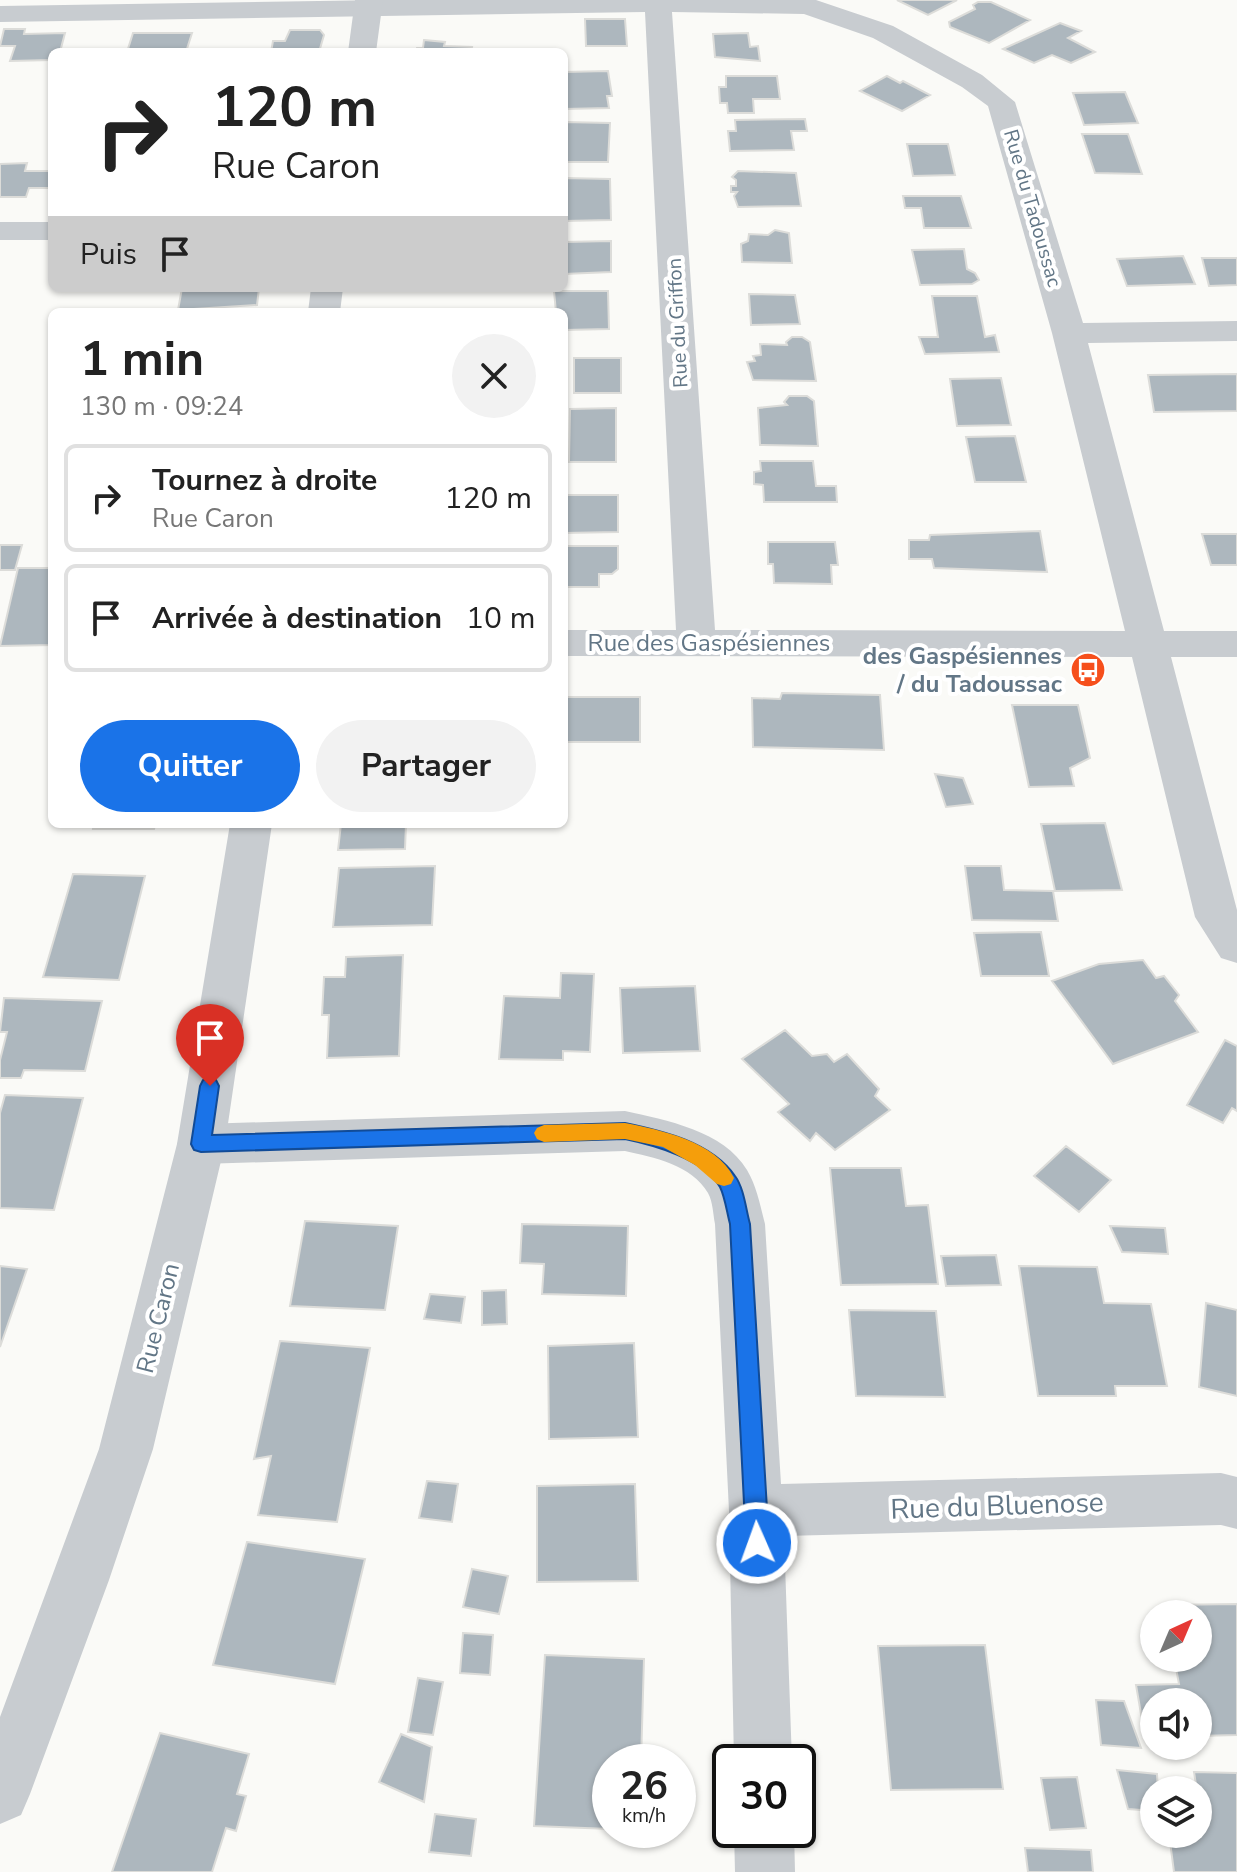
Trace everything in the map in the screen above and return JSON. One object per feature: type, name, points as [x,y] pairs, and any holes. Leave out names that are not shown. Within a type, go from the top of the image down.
[{"type":"street","name":"Rue du Tadoussac","points":[[0,14],[369,5],[774,3],[836,13],[883,32],[972,81],[1001,102],[1069,333],[1217,917],[1237,946]]},
{"type":"street","name":"Rue du Griffon","points":[[658,4],[696,642]]},
{"type":"street","points":[[363,48],[369,5]]},
{"type":"street","points":[[0,231],[48,231]]},
{"type":"street","points":[[1069,333],[1237,331]]},
{"type":"street","name":"Rue des Gaspésiennes","points":[[568,643],[1237,644]]},
{"type":"street","name":"Rue Caron","points":[[0,1794],[81,1580],[126,1449],[201,1144],[250,828]]},
{"type":"street","points":[[201,1144],[625,1131],[667,1140],[702,1159],[728,1181],[740,1224],[756,1511],[762,1744]]},
{"type":"street","name":"Rue du Bluenose","points":[[756,1511],[1221,1499],[1237,1503]]},
{"type":"street","points":[[764,1848],[765,1872]]},
{"type":"building","points":[[897,0],[957,0],[928,15]]},
{"type":"building","points":[[991,2],[1030,20],[989,43],[950,27],[949,22],[975,9],[973,5]]},
{"type":"building","points":[[585,19],[625,19],[627,46],[586,46]]},
{"type":"building","points":[[1060,23],[1081,31],[1068,38],[1095,52],[1071,63],[1052,55],[1034,63],[1003,49]]},
{"type":"building","points":[[4,29],[25,29],[24,34],[65,33],[61,48],[48,48],[48,60],[10,61],[15,46],[0,46]]},
{"type":"building","points":[[290,30],[320,30],[324,35],[320,48],[272,48],[273,41],[285,41]]},
{"type":"building","points":[[133,33],[192,33],[187,48],[128,48]]},
{"type":"building","points":[[748,33],[750,47],[758,46],[760,61],[715,57],[713,34]]},
{"type":"building","points":[[424,40],[445,42],[444,46],[472,47],[472,48],[423,48]]},
{"type":"building","points":[[608,71],[612,96],[607,96],[609,108],[568,109],[568,72]]},
{"type":"building","points":[[726,76],[777,76],[780,99],[753,99],[754,113],[728,113],[727,103],[720,103],[719,87],[726,87]]},
{"type":"building","points":[[887,76],[930,95],[902,111],[860,91]]},
{"type":"building","points":[[1125,92],[1138,123],[1084,125],[1073,93]]},
{"type":"building","points":[[805,119],[807,131],[791,131],[794,150],[730,151],[728,131],[736,131],[735,120]]},
{"type":"building","points":[[568,122],[610,123],[608,162],[568,162]]},
{"type":"building","points":[[1082,134],[1128,134],[1142,174],[1095,173]]},
{"type":"building","points":[[907,144],[948,144],[955,175],[913,176]]},
{"type":"building","points":[[27,163],[25,171],[48,171],[48,188],[29,188],[26,197],[0,197],[0,164]]},
{"type":"building","points":[[738,171],[796,173],[801,206],[738,207],[734,196],[737,192],[731,192],[731,186],[736,186],[736,180],[732,177]]},
{"type":"building","points":[[568,178],[610,179],[611,220],[568,221]]},
{"type":"building","points":[[903,196],[961,196],[971,228],[924,228],[921,208],[905,208]]},
{"type":"building","points":[[775,230],[789,233],[792,263],[742,262],[741,244],[748,241],[749,234],[768,235]]},
{"type":"building","points":[[611,241],[611,272],[568,274],[568,242]]},
{"type":"building","points":[[964,249],[967,269],[975,273],[979,280],[972,284],[920,285],[912,250]]},
{"type":"building","points":[[1183,256],[1195,284],[1127,286],[1117,259]]},
{"type":"building","points":[[1202,258],[1237,258],[1237,285],[1209,286]]},
{"type":"building","points":[[608,291],[609,329],[568,330],[568,308],[556,308],[554,292]]},
{"type":"building","points":[[181,292],[259,292],[257,305],[178,308]]},
{"type":"building","points":[[749,294],[795,295],[800,324],[751,325]]},
{"type":"building","points":[[932,296],[977,296],[985,337],[995,335],[999,352],[925,354],[919,337],[938,337]]},
{"type":"building","points":[[792,337],[802,337],[810,342],[816,381],[753,380],[747,362],[755,361],[753,356],[761,355],[760,344],[787,345],[786,342]]},
{"type":"building","points":[[574,358],[621,358],[621,393],[574,393]]},
{"type":"building","points":[[1237,374],[1237,411],[1154,412],[1148,375]]},
{"type":"building","points":[[1001,378],[1011,425],[957,426],[950,379]]},
{"type":"building","points":[[789,396],[807,396],[814,401],[818,446],[760,445],[758,408],[787,405],[784,402]]},
{"type":"building","points":[[616,408],[616,462],[569,462],[570,409]]},
{"type":"building","points":[[1015,436],[1026,482],[975,482],[966,437]]},
{"type":"building","points":[[760,461],[813,461],[816,486],[836,486],[837,502],[764,502],[763,485],[754,484],[754,472],[761,471]]},
{"type":"building","points":[[568,495],[618,495],[618,532],[568,533]]},
{"type":"building","points":[[1040,531],[1047,572],[934,568],[932,559],[909,559],[909,540],[929,540],[930,535]]},
{"type":"building","points":[[1202,534],[1237,534],[1237,565],[1211,565]]},
{"type":"building","points":[[768,542],[835,542],[838,565],[831,565],[832,584],[774,583],[773,564],[768,564]]},
{"type":"building","points":[[0,545],[22,545],[15,570],[0,570]]},
{"type":"building","points":[[568,546],[618,546],[618,569],[612,574],[599,574],[599,587],[568,587]]},
{"type":"building","points":[[18,568],[48,568],[48,645],[0,646]]},
{"type":"building","points":[[782,693],[880,695],[884,750],[753,747],[752,698],[780,699]]},
{"type":"building","points":[[568,697],[640,697],[640,742],[568,742]]},
{"type":"building","points":[[1012,705],[1078,705],[1090,758],[1070,768],[1074,786],[1029,787]]},
{"type":"building","points":[[935,774],[963,778],[973,804],[946,807]]},
{"type":"building","points":[[1105,823],[1122,890],[1055,891],[1041,824]]},
{"type":"building","points":[[93,828],[154,828],[154,829]]},
{"type":"building","points":[[341,828],[406,828],[405,849],[338,850]]},
{"type":"building","points":[[435,866],[432,925],[333,927],[339,868]]},
{"type":"building","points":[[965,866],[1001,866],[1004,890],[1053,891],[1058,921],[972,920]]},
{"type":"building","points":[[73,874],[145,876],[119,980],[43,977]]},
{"type":"building","points":[[1041,932],[1049,976],[981,976],[974,933]]},
{"type":"building","points":[[403,955],[399,1056],[327,1058],[329,1015],[322,1015],[324,977],[345,977],[346,957]]},
{"type":"building","points":[[1143,960],[1156,978],[1164,976],[1179,995],[1175,1001],[1198,1032],[1113,1064],[1052,981],[1099,964]]},
{"type":"building","points":[[561,973],[594,974],[590,1052],[563,1051],[563,1060],[499,1059],[504,996],[560,998]]},
{"type":"building","points":[[695,986],[700,1051],[623,1053],[620,988]]},
{"type":"building","points":[[4,998],[102,1001],[85,1071],[24,1070],[21,1078],[0,1078],[0,1060],[7,1032],[0,1032]]},
{"type":"building","points":[[785,1030],[812,1056],[827,1054],[834,1062],[847,1054],[879,1089],[875,1096],[890,1110],[835,1150],[816,1133],[810,1141],[778,1112],[789,1104],[742,1059]]},
{"type":"building","points":[[1225,1040],[1237,1046],[1237,1111],[1232,1108],[1223,1123],[1187,1105]]},
{"type":"building","points":[[5,1095],[83,1098],[54,1210],[0,1208],[0,1113]]},
{"type":"building","points":[[1066,1146],[1111,1180],[1079,1212],[1034,1176]]},
{"type":"building","points":[[830,1168],[901,1168],[906,1206],[928,1205],[938,1284],[841,1285]]},
{"type":"building","points":[[305,1221],[398,1226],[385,1310],[290,1306]]},
{"type":"building","points":[[522,1224],[628,1226],[626,1296],[542,1294],[544,1264],[520,1263]]},
{"type":"building","points":[[1110,1226],[1165,1228],[1168,1254],[1122,1252]]},
{"type":"building","points":[[996,1255],[1001,1285],[946,1286],[941,1256]]},
{"type":"building","points":[[0,1266],[27,1269],[0,1347]]},
{"type":"building","points":[[1019,1266],[1097,1267],[1104,1303],[1151,1304],[1167,1386],[1115,1386],[1116,1396],[1038,1396]]},
{"type":"building","points":[[506,1290],[507,1324],[482,1325],[482,1291]]},
{"type":"building","points":[[430,1294],[465,1297],[461,1323],[424,1319]]},
{"type":"building","points":[[1206,1303],[1237,1310],[1237,1396],[1199,1387]]},
{"type":"building","points":[[849,1310],[936,1311],[945,1397],[856,1396]]},
{"type":"building","points":[[280,1341],[370,1348],[337,1522],[258,1515],[271,1456],[254,1459]]},
{"type":"building","points":[[634,1343],[638,1437],[549,1439],[548,1346]]},
{"type":"building","points":[[427,1481],[458,1484],[452,1522],[419,1518]]},
{"type":"building","points":[[635,1484],[638,1581],[537,1582],[537,1486]]},
{"type":"building","points":[[247,1542],[365,1559],[335,1684],[213,1665]]},
{"type":"building","points":[[472,1569],[508,1576],[499,1614],[463,1607]]},
{"type":"building","points":[[1212,1604],[1237,1604],[1237,1735],[1212,1736],[1212,1688],[1140,1688],[1140,1708],[1136,1685],[1179,1684],[1177,1672],[1212,1672]]},
{"type":"building","points":[[463,1633],[493,1635],[490,1675],[460,1673]]},
{"type":"building","points":[[985,1645],[1003,1789],[891,1790],[878,1646]]},
{"type":"building","points":[[545,1655],[644,1659],[642,1744],[592,1744],[592,1828],[534,1826]]},
{"type":"building","points":[[418,1678],[443,1682],[433,1735],[408,1732]]},
{"type":"building","points":[[1096,1700],[1124,1701],[1140,1748],[1101,1745]]},
{"type":"building","points":[[160,1733],[249,1754],[237,1794],[246,1796],[236,1831],[226,1828],[212,1872],[112,1872]]},
{"type":"building","points":[[401,1734],[432,1747],[424,1802],[379,1782]]},
{"type":"building","points":[[1117,1770],[1157,1774],[1140,1776],[1140,1810],[1128,1809]]},
{"type":"building","points":[[1194,1772],[1237,1773],[1237,1872],[1174,1872],[1171,1848],[1212,1848],[1212,1776],[1195,1776]]},
{"type":"building","points":[[1077,1777],[1086,1828],[1050,1830],[1041,1778]]},
{"type":"building","points":[[435,1814],[476,1819],[471,1856],[429,1852]]},
{"type":"building","points":[[1025,1848],[1091,1850],[1093,1872],[1028,1872]]},
{"type":"slow traffic","points":[[544,1133],[625,1131],[667,1140],[702,1159],[724,1178]]},
{"type":"place","name":"des Gaspésiennes / du Tadoussac","points":[[1088,670]]},
{"type":"route","points":[[210,1086],[201,1144],[625,1131],[667,1140],[702,1159],[728,1181],[740,1224],[757,1543]]}]
